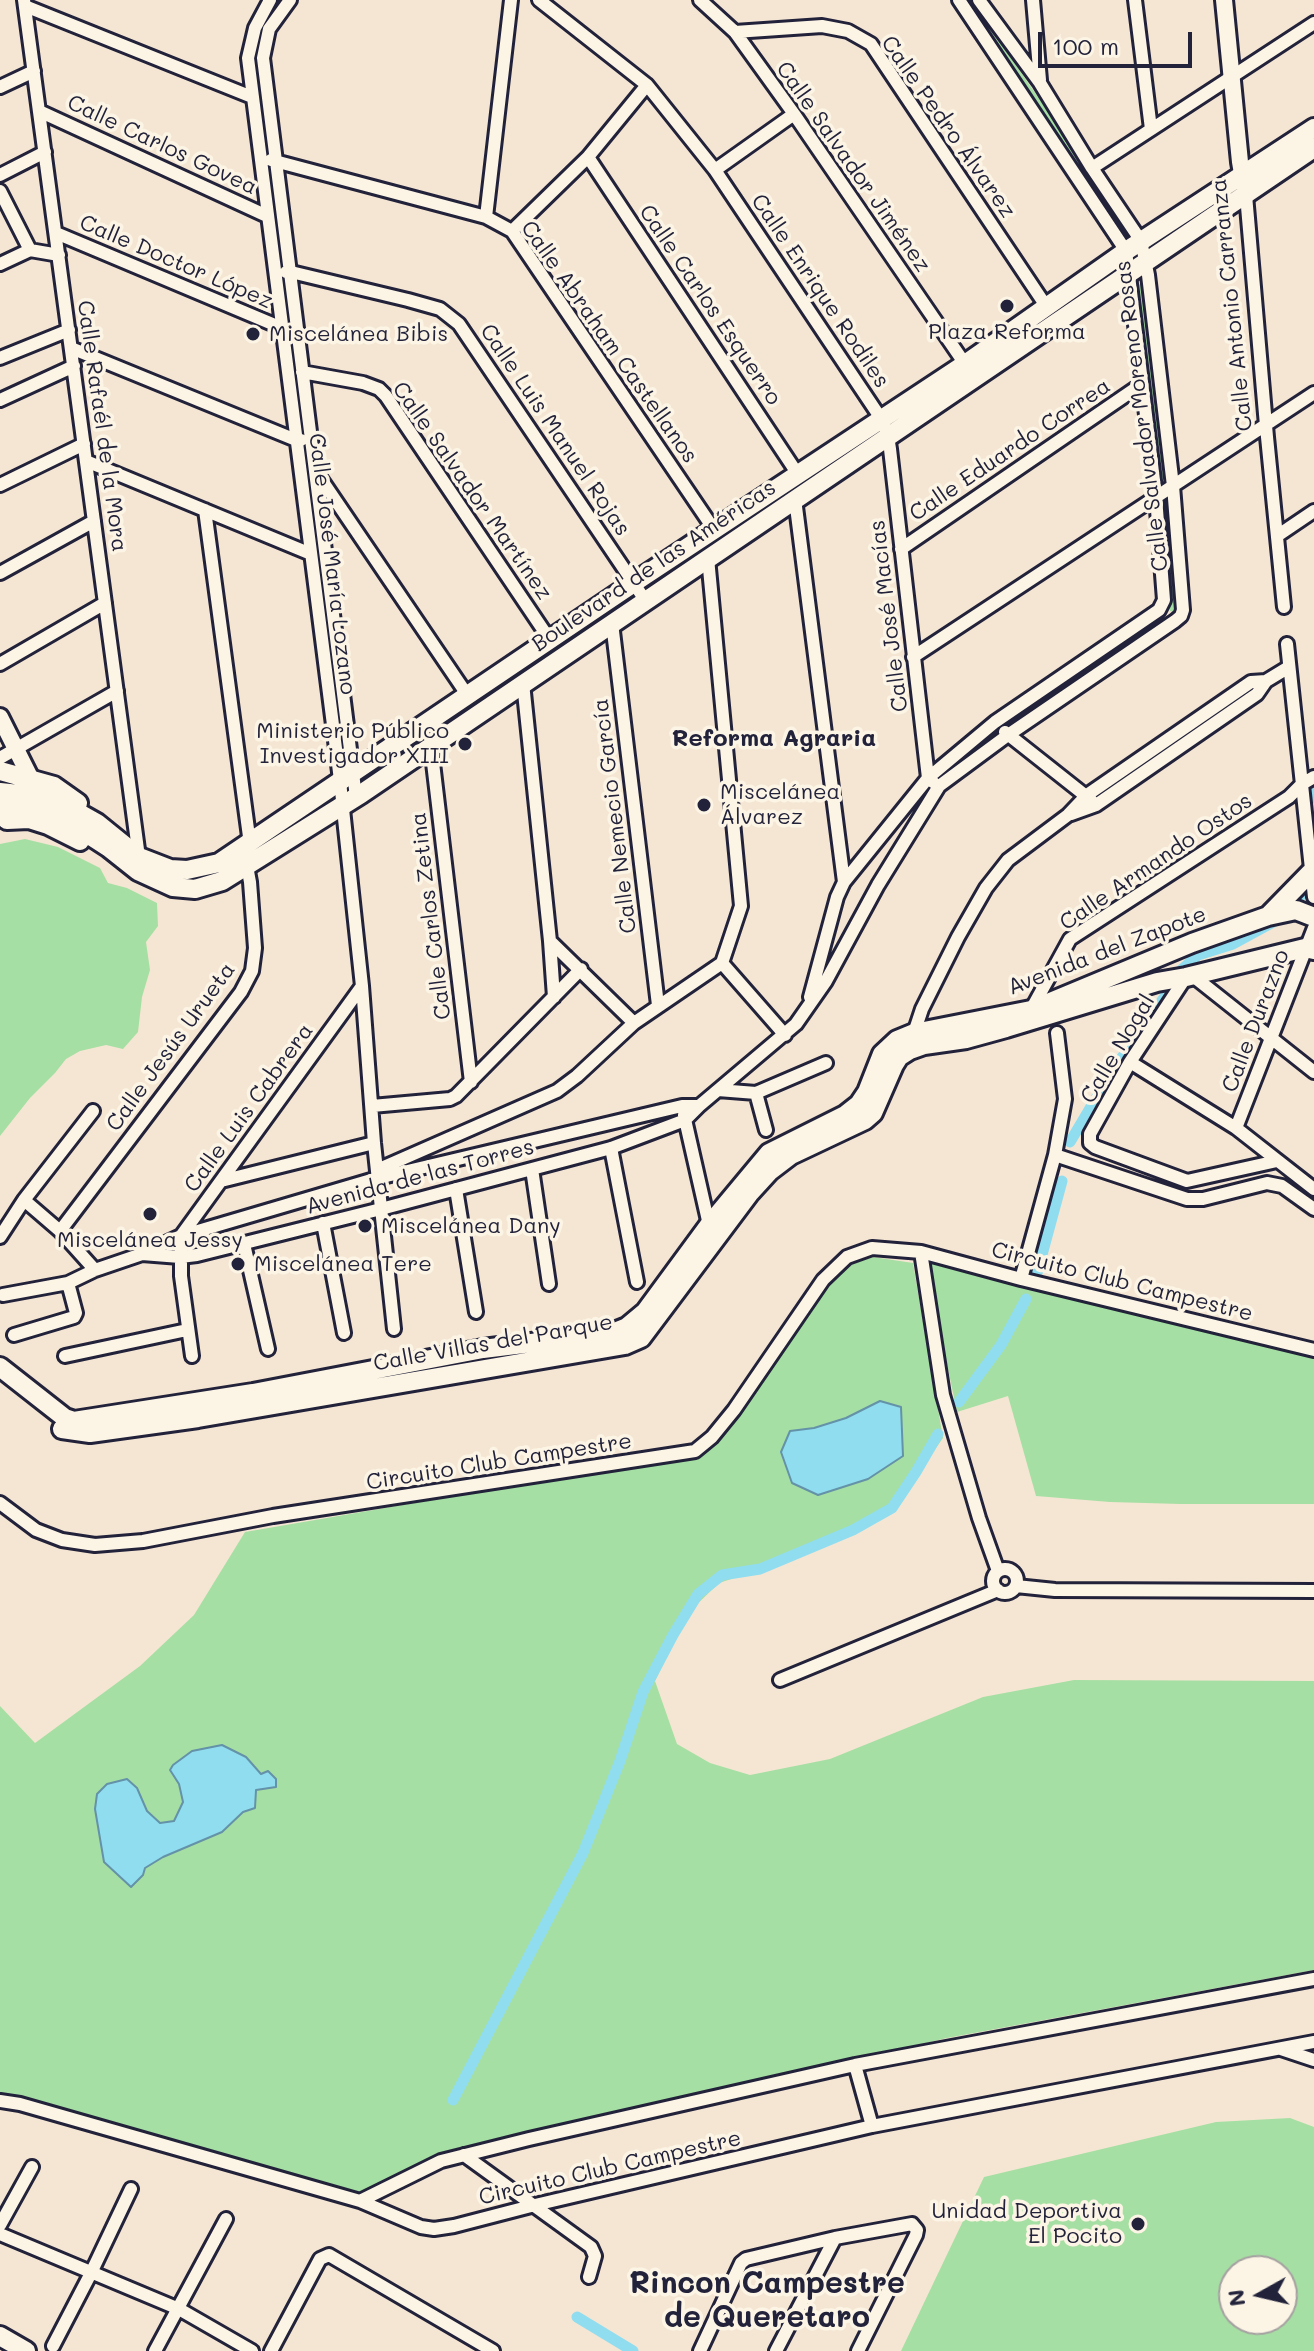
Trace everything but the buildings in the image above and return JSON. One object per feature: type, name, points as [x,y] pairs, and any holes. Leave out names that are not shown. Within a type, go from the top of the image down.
[{"type":"main road","name":"Boulevard de las Américas","points":[[0,792],[47,797],[97,823],[139,857],[170,869],[187,870],[219,863],[634,583],[799,476],[885,428],[1138,265],[1244,186],[1314,128]]},
{"type":"main road","name":"Boulevard de las Américas","points":[[0,810],[29,806],[43,808],[109,848],[138,871],[173,887],[195,889],[210,886],[349,802],[795,499],[965,364],[1134,246],[1314,148]]},
{"type":"main road","points":[[0,771],[54,786],[81,805],[97,823]]},
{"type":"main road","points":[[0,821],[29,819],[89,845],[109,848]]},
{"type":"main road","points":[[1268,916],[1310,873]]},
{"type":"main road","name":"Avenida del Zapote","points":[[919,1039],[1031,1010],[1192,943],[1268,916],[1296,910],[1314,917]]},
{"type":"main road","name":"Avenida del Zapote","points":[[919,1039],[966,1039],[1106,1000],[1157,982],[1310,949]]},
{"type":"main road","name":"Calle Villas del Parque","points":[[0,1367],[65,1418],[74,1421],[253,1393],[483,1349],[612,1333],[627,1327],[645,1312],[709,1225],[769,1153],[845,1115],[859,1104],[867,1092],[882,1054],[897,1040],[919,1039]]},
{"type":"main road","name":"Calle Villas del Parque","points":[[0,1381],[61,1429],[90,1433],[198,1418],[625,1345],[641,1338],[649,1329],[749,1194],[770,1171],[791,1155],[865,1120],[873,1113],[899,1057],[919,1039]]},
{"type":"main road","points":[[0,2336],[26,2351]]},
{"type":"street","points":[[486,217],[511,0]]},
{"type":"street","name":"Calle Enrique Rodiles","points":[[539,0],[647,85],[715,170],[885,428]]},
{"type":"street","name":"Calle Salvador Jiménez","points":[[700,0],[735,32],[965,364]]},
{"type":"street","name":"Calle Salvador Moreno Rosas","points":[[959,0],[1134,246]]},
{"type":"street","name":"Calle Salvador Moreno Rosas","points":[[806,1008],[826,981],[933,782],[1008,735],[1164,628],[1181,616],[1183,610],[1173,486],[1134,246],[1092,168],[1040,83],[979,0]]},
{"type":"street","points":[[1033,0],[1040,83]]},
{"type":"street","points":[[1135,0],[1151,129]]},
{"type":"street","name":"Calle Antonio Carranza","points":[[1224,0],[1284,607]]},
{"type":"street","name":"Calle José María Lozano","points":[[280,1],[255,28],[248,58],[252,97],[291,272],[316,472],[346,779]]},
{"type":"street","name":"Calle José María Lozano","points":[[280,1],[269,29],[263,58],[267,216],[311,554],[349,802],[374,1143],[394,1329]]},
{"type":"street","points":[[25,3],[252,97]]},
{"type":"street","name":"Calle Rafaél de la Mora","points":[[25,3],[139,857]]},
{"type":"street","points":[[1092,168],[1314,23]]},
{"type":"street","name":"Calle Pedro Álvarez","points":[[735,32],[822,26],[848,31],[871,44],[1046,306]]},
{"type":"street","points":[[0,87],[34,71]]},
{"type":"street","points":[[512,231],[588,157],[647,85]]},
{"type":"street","name":"Calle Carlos Govea","points":[[39,111],[267,216]]},
{"type":"street","points":[[715,170],[794,114]]},
{"type":"street","points":[[0,175],[45,152]]},
{"type":"street","name":"Calle Carlos Esquerro","points":[[588,157],[799,476]]},
{"type":"street","name":"Calle Abraham Castellanos","points":[[268,161],[486,217],[512,231],[715,531]]},
{"type":"street","points":[[0,191],[30,250]]},
{"type":"street","name":"Calle Doctor López","points":[[56,233],[282,328]]},
{"type":"street","points":[[0,264],[30,250],[59,255]]},
{"type":"street","name":"Calle Salvador Moreno Rosas","points":[[844,882],[933,782],[995,722],[1163,605],[1156,497],[1142,384],[1138,265]]},
{"type":"street","name":"Calle Luis Manuel Rojas","points":[[275,274],[291,272],[440,309],[459,324],[645,600]]},
{"type":"street","points":[[0,358],[69,330]]},
{"type":"street","points":[[71,348],[296,440],[311,439]]},
{"type":"street","points":[[0,400],[74,366]]},
{"type":"street","name":"Calle Salvador Martínez","points":[[302,372],[363,383],[379,389],[386,396],[550,640]]},
{"type":"street","name":"Calle Eduardo Correa","points":[[901,549],[1142,384]]},
{"type":"street","points":[[913,657],[1314,393]]},
{"type":"street","name":"Calle José Macías","points":[[885,428],[913,657],[933,782]]},
{"type":"street","points":[[0,485],[84,444]]},
{"type":"street","points":[[86,461],[311,554]]},
{"type":"street","points":[[316,472],[468,696]]},
{"type":"street","points":[[795,499],[844,882],[806,1008]]},
{"type":"street","points":[[205,510],[250,844]]},
{"type":"street","points":[[1277,536],[1314,511]]},
{"type":"street","points":[[0,573],[94,521]]},
{"type":"street","points":[[378,1174],[557,1091],[634,1023],[722,963],[741,906],[708,558]]},
{"type":"street","points":[[0,664],[105,603]]},
{"type":"street","points":[[1153,614],[1164,628]]},
{"type":"street","name":"Calle Nemecio García","points":[[612,623],[658,1005]]},
{"type":"street","points":[[1287,644],[1307,791],[1310,873],[1314,897]]},
{"type":"street","points":[[919,1039],[929,994],[986,888],[1008,860],[1068,815],[1257,694],[1266,681],[1289,667]]},
{"type":"street","points":[[523,683],[554,997]]},
{"type":"street","points":[[0,758],[117,691]]},
{"type":"street","points":[[0,717],[31,779]]},
{"type":"street","points":[[995,722],[1092,800]]},
{"type":"street","name":"Calle Carlos Zetina","points":[[431,746],[471,1082]]},
{"type":"street","name":"Calle Armando Ostos","points":[[1031,1010],[1070,939],[1289,797],[1307,791],[1314,777]]},
{"type":"street","name":"Calle Jesús Urueta","points":[[60,1231],[241,992],[252,971],[255,948],[247,866]]},
{"type":"street","name":"Calle Durazno","points":[[1236,1128],[1310,949],[1314,928]]},
{"type":"street","points":[[550,941],[634,1023]]},
{"type":"street","points":[[722,963],[785,1035]]},
{"type":"street","points":[[372,1106],[456,1096],[581,969]]},
{"type":"street","points":[[1190,977],[1314,1072]]},
{"type":"street","name":"Calle Nogal","points":[[1190,977],[1130,1062],[1090,1134],[1090,1143],[1187,1181],[1277,1161]]},
{"type":"street","name":"Calle Luis Cabrera","points":[[181,1236],[362,986]]},
{"type":"street","name":"Avenida de las Torres","points":[[142,1254],[180,1257],[244,1244],[611,1148],[685,1120],[785,1035],[806,1008]]},
{"type":"street","name":"Calle Nogal","points":[[1021,1279],[1055,1155],[1065,1099],[1057,1033]]},
{"type":"street","points":[[1130,1062],[1236,1128],[1314,1189]]},
{"type":"street","points":[[718,1090],[756,1093],[826,1063]]},
{"type":"street","points":[[756,1093],[766,1130]]},
{"type":"street","points":[[682,1106],[709,1225]]},
{"type":"street","name":"Avenida de las Torres","points":[[3,1295],[68,1283],[181,1236],[378,1174],[682,1106],[699,1106]]},
{"type":"street","points":[[0,1237],[24,1200],[93,1111]]},
{"type":"street","points":[[221,1181],[374,1143]]},
{"type":"street","points":[[611,1148],[637,1282]]},
{"type":"street","points":[[1055,1155],[1187,1199],[1203,1199],[1267,1183],[1282,1186],[1314,1209]]},
{"type":"street","points":[[532,1169],[549,1284]]},
{"type":"street","points":[[456,1189],[476,1312]]},
{"type":"street","points":[[24,1200],[60,1231],[95,1270]]},
{"type":"street","points":[[323,1223],[344,1333]]},
{"type":"street","points":[[181,1236],[180,1257],[192,1356]]},
{"type":"street","points":[[244,1244],[268,1349]]},
{"type":"street","name":"Circuito Club Campestre","points":[[0,1503],[36,1530],[62,1540],[95,1545],[143,1541],[273,1516],[695,1451],[712,1437],[734,1410],[823,1280],[847,1257],[872,1248],[921,1252],[1314,1350]]},
{"type":"street","points":[[921,1252],[943,1395],[998,1571],[994,1582],[998,1590]]},
{"type":"street","points":[[14,1335],[74,1317],[76,1313],[68,1283]]},
{"type":"street","points":[[65,1356],[187,1330]]},
{"type":"street","points":[[998,1571],[1013,1571],[1016,1586]]},
{"type":"street","points":[[780,1680],[998,1590],[1008,1592],[1016,1586],[1055,1590],[1314,1591]]},
{"type":"street","name":"Circuito Club Campestre","points":[[360,2201],[441,2161],[464,2155],[855,2065],[1314,1979]]},
{"type":"street","name":"Circuito Club Campestre","points":[[0,2101],[20,2104],[360,2201],[421,2227],[434,2229],[872,2126],[1314,2042]]},
{"type":"street","points":[[1278,2048],[1314,2060]]},
{"type":"street","points":[[855,2065],[872,2126]]},
{"type":"street","points":[[464,2155],[591,2247],[595,2256],[589,2277]]},
{"type":"street","points":[[0,2225],[32,2167]]},
{"type":"street","points":[[53,2346],[131,2189]]},
{"type":"street","points":[[155,2351],[226,2219]]},
{"type":"street","points":[[700,2351],[741,2263],[746,2259],[909,2224],[915,2227],[916,2235],[858,2351]]},
{"type":"street","points":[[0,2234],[179,2309],[252,2351]]},
{"type":"street","points":[[776,2351],[835,2238]]},
{"type":"street","points":[[271,2351],[320,2259],[326,2255],[333,2256],[493,2351]]},
{"type":"green space","points":[[965,0],[971,0],[1131,232],[1123,236]]},
{"type":"green space","points":[[1144,281],[1165,479],[1157,485],[1135,288]]},
{"type":"green space","points":[[1167,494],[1178,614],[1170,611],[1159,499]]},
{"type":"green space","points":[[25,839],[58,847],[100,868],[108,883],[127,888],[157,903],[158,926],[146,942],[150,970],[142,997],[138,1032],[123,1049],[106,1045],[80,1051],[66,1059],[0,1136],[0,844]]},
{"type":"green space","points":[[873,1257],[913,1263],[943,1438],[893,1509],[833,1542],[719,1583],[689,1612],[655,1681],[677,1744],[710,1763],[750,1775],[830,1759],[983,1697],[1074,1680],[1314,1681],[1314,1970],[947,2038],[426,2162],[361,2192],[350,2194],[0,2098],[0,1706],[35,1743],[140,1666],[194,1615],[245,1532],[688,1456],[748,1397],[831,1283],[855,1260]],"holes":[[[880,1401],[781,1452],[790,1431],[814,1428],[846,1418]],[[246,1757],[275,1787],[256,1790],[191,1845],[145,1868],[111,1868],[104,1862],[95,1809],[97,1794],[107,1784],[127,1779],[137,1788],[147,1811],[160,1824],[174,1821],[183,1802],[179,1784],[170,1771]]]},
{"type":"green space","points":[[929,1264],[1314,1357],[1314,1504],[1110,1502],[1036,1496],[1008,1396],[957,1412],[927,1268]]},
{"type":"green space","name":"Unidad Deportiva El Pocito","points":[[1290,2118],[1314,2127],[1314,2351],[901,2351],[984,2177],[1216,2122]]},
{"type":"water","points":[[880,1401],[901,1407],[903,1456],[868,1479],[818,1495],[792,1483],[781,1452],[790,1431],[814,1428],[846,1418]]},
{"type":"water","points":[[222,1745],[246,1757],[261,1774],[268,1771],[276,1779],[276,1787],[256,1790],[255,1808],[243,1812],[222,1832],[145,1868],[143,1875],[131,1887],[104,1862],[95,1809],[97,1794],[107,1784],[127,1779],[137,1788],[147,1811],[160,1823],[174,1821],[183,1802],[179,1784],[170,1770],[173,1765],[192,1751]]},
{"type":"waterway","points":[[272,198],[255,65],[259,42],[273,11]]},
{"type":"waterway","points":[[306,464],[346,766]]},
{"type":"waterway","points":[[1314,784],[1314,798]]},
{"type":"waterway","points":[[1294,903],[1306,890]]},
{"type":"waterway","points":[[1179,972],[1198,955],[1233,944],[1277,920]]},
{"type":"waterway","points":[[1070,1142],[1111,1073],[1171,988]]},
{"type":"waterway","points":[[1037,1273],[1062,1181]]},
{"type":"waterway","points":[[959,1402],[1001,1345],[1026,1299]]},
{"type":"waterway","points":[[453,2100],[583,1853],[620,1761],[643,1692],[698,1594],[722,1575],[760,1569],[853,1530],[892,1508],[938,1434]]},
{"type":"waterway","points":[[577,2317],[633,2351]]},
{"type":"place","name":"Plaza Reforma","points":[[1007,306]]},
{"type":"place","name":"Miscelánea Bibis","points":[[253,334]]},
{"type":"place","name":"Ministerio Público Investigador XIII","points":[[465,744]]},
{"type":"place","name":"Miscelánea Álvarez","points":[[704,805]]},
{"type":"place","name":"Miscelánea Jessy","points":[[150,1214]]},
{"type":"place","name":"Miscelánea Dany","points":[[365,1226]]},
{"type":"place","name":"Miscelánea Tere","points":[[238,1264]]},
{"type":"place","name":"Unidad Deportiva El Pocito","points":[[1138,2224]]},
{"type":"district","name":"Reforma Agraria","points":[[774,739]]},
{"type":"district","name":"Rincon Campestre de Queretaro","points":[[767,2301]]}]
